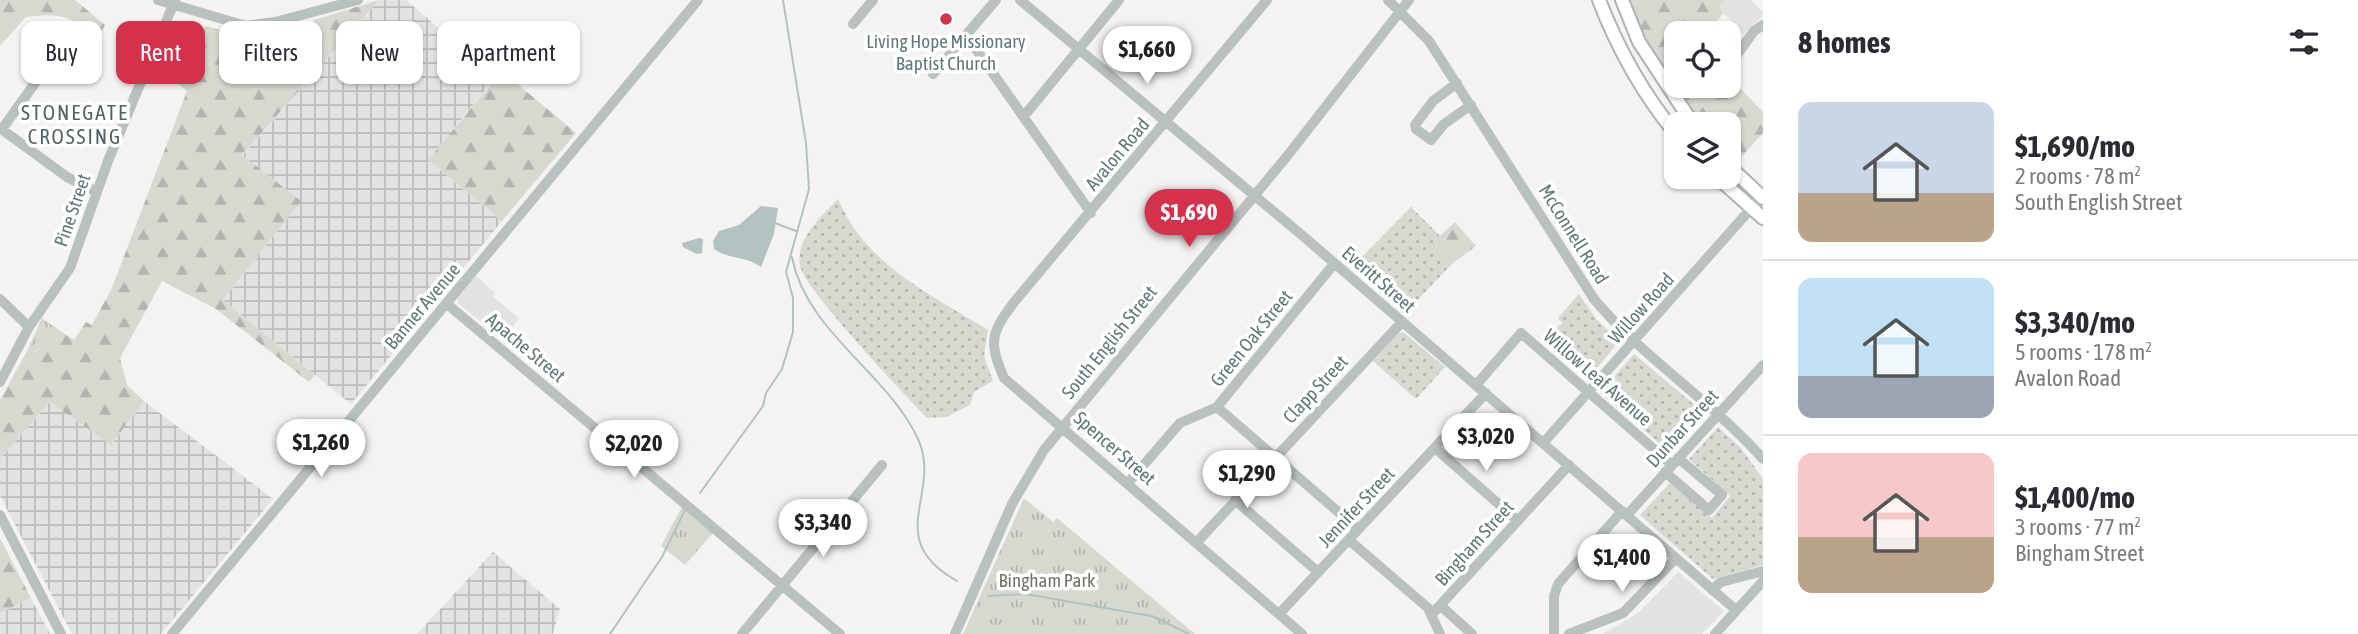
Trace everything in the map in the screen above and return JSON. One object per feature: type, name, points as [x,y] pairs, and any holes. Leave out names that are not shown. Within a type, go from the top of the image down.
[{"type":"main road","points":[[1599,0],[1624,57],[1664,118]]},
{"type":"main road","points":[[1622,0],[1639,42],[1685,112]]},
{"type":"main road","points":[[1741,177],[1762,197]]},
{"type":"main road","points":[[1730,189],[1763,218]]},
{"type":"street","points":[[158,0],[246,26],[314,6],[358,0]]},
{"type":"street","name":"Banner Avenue","points":[[172,634],[698,0]]},
{"type":"street","points":[[853,24],[873,0]]},
{"type":"street","points":[[933,74],[996,0]]},
{"type":"street","name":"Everitt Street","points":[[1020,0],[1255,195],[1736,610]]},
{"type":"street","points":[[1024,116],[1119,0]]},
{"type":"street","name":"Avalon Road","points":[[1018,297],[1267,0]]},
{"type":"street","name":"McConnell Road","points":[[1388,0],[1429,41],[1594,299],[1763,459]]},
{"type":"street","name":"South English Street","points":[[955,634],[1019,490],[1063,426],[1255,195],[1409,0]]},
{"type":"street","name":"Pine Street","points":[[0,382],[29,327],[64,281],[174,3]]},
{"type":"street","points":[[1741,49],[1754,31],[1763,25]]},
{"type":"street","points":[[966,35],[1091,213]]},
{"type":"street","points":[[1457,83],[1433,101],[1415,125],[1416,129],[1431,140],[1444,124],[1471,105]]},
{"type":"street","points":[[34,84],[1,128],[67,177],[97,192]]},
{"type":"street","name":"Willow Road","points":[[1544,442],[1762,197]]},
{"type":"street","name":"Green Oak Street","points":[[1128,483],[1180,423],[1217,407],[1335,264]]},
{"type":"street","name":"Spencer Street","points":[[1018,297],[998,324],[992,352],[1004,379],[1063,426],[1302,634]]},
{"type":"street","points":[[0,299],[29,327]]},
{"type":"street","name":"Apache Street","points":[[447,304],[840,634]]},
{"type":"street","name":"Clapp Street","points":[[1197,542],[1402,322]]},
{"type":"street","name":"Willow Leaf Avenue","points":[[1476,385],[1521,333],[1672,465]]},
{"type":"street","name":"Dunbar Street","points":[[1554,634],[1554,596],[1558,584],[1763,365]]},
{"type":"street","name":"Jennifer Street","points":[[1279,614],[1486,393]]},
{"type":"street","points":[[1217,407],[1358,529]]},
{"type":"street","points":[[1434,449],[1518,521]]},
{"type":"street","points":[[741,634],[882,465]]},
{"type":"street","name":"Bingham Street","points":[[1437,610],[1570,465]]},
{"type":"street","points":[[1672,465],[1721,495],[1709,510],[1672,465]]},
{"type":"street","points":[[1235,500],[1318,572]]},
{"type":"street","points":[[0,515],[61,634]]},
{"type":"street","points":[[1349,540],[1437,610],[1472,634]]},
{"type":"street","points":[[1569,634],[1593,631],[1632,606],[1676,558]]},
{"type":"street","points":[[1712,590],[1720,582],[1763,571]]},
{"type":"street","points":[[1715,634],[1763,581]]},
{"type":"street","points":[[1437,610],[1440,634]]},
{"type":"shaded area","points":[[379,0],[406,0],[437,27],[437,84],[490,84],[428,160],[502,221],[351,404],[223,300],[301,201],[242,156],[305,84],[322,84],[322,65],[336,49],[336,84],[423,84],[423,21],[361,21]]},
{"type":"shaded area","points":[[1723,0],[1751,0],[1763,12],[1763,16],[1743,34],[1741,21],[1731,21],[1719,5]]},
{"type":"shaded area","points":[[761,206],[778,208],[774,234],[761,267],[714,249],[713,241],[719,231],[739,225]]},
{"type":"shaded area","points":[[703,239],[702,253],[697,254],[683,247],[682,243]]},
{"type":"shaded area","points":[[476,276],[495,293],[493,297],[519,318],[503,340],[458,303],[458,297]]},
{"type":"shaded area","points":[[144,401],[273,499],[161,634],[72,634],[0,496],[0,459],[50,402],[111,445]]},
{"type":"shaded area","points":[[493,552],[560,609],[553,634],[417,634]]},
{"type":"shaded area","points":[[1678,572],[1724,611],[1702,634],[1603,634],[1638,613]]},
{"type":"shaded area","points":[[31,598],[50,634],[0,634],[0,613]]},
{"type":"green space","points":[[0,0],[75,0],[100,21],[72,21],[48,15],[26,17],[0,46]]},
{"type":"green space","points":[[379,0],[360,21],[336,21],[336,49],[322,64],[322,21],[314,20]]},
{"type":"green space","points":[[1629,0],[1723,0],[1719,5],[1723,13],[1717,21],[1664,21],[1664,70],[1643,33]]},
{"type":"green space","points":[[205,26],[219,30],[219,84],[305,84],[242,155],[301,201],[223,300],[315,375],[309,382],[216,309],[162,281],[120,358],[127,385],[144,401],[111,445],[50,402],[0,459],[0,400],[28,349],[34,352],[56,341],[62,332],[74,340],[86,322],[92,325],[112,288],[187,91],[179,84],[205,84]]},
{"type":"green space","points":[[491,84],[518,84],[576,133],[502,221],[428,160]]},
{"type":"green space","points":[[1741,89],[1763,112],[1763,133],[1741,157],[1741,112],[1691,112],[1682,98],[1741,98]]},
{"type":"green space","points":[[838,199],[850,222],[882,260],[922,290],[988,330],[984,356],[993,381],[974,392],[970,405],[946,417],[927,418],[857,342],[806,278],[800,266],[800,256],[806,237]]},
{"type":"green space","points":[[1411,207],[1440,236],[1436,247],[1452,264],[1404,314],[1351,268]]},
{"type":"green space","points":[[1455,222],[1476,246],[1452,264],[1436,247],[1440,236]]},
{"type":"green space","points":[[1579,294],[1597,320],[1619,341],[1588,379],[1544,342],[1562,323],[1558,318]]},
{"type":"green space","points":[[42,318],[62,332],[56,341],[33,352],[28,349]]},
{"type":"green space","points":[[1403,332],[1445,367],[1416,399],[1373,361]]},
{"type":"green space","points":[[1634,354],[1704,413],[1671,453],[1600,393]]},
{"type":"green space","points":[[1718,427],[1741,448],[1763,479],[1763,565],[1713,579],[1640,515],[1670,483],[1712,518],[1730,496],[1689,459]]},
{"type":"green space","name":"Bingham Park","points":[[1024,498],[1053,522],[1057,518],[1195,634],[963,634]]},
{"type":"green space","points":[[682,507],[713,533],[685,565],[661,546]]},
{"type":"green space","points":[[0,538],[31,598],[0,613]]},
{"type":"waterway","points":[[700,493],[763,406],[766,393],[782,369],[793,332],[793,298],[786,272],[809,189],[806,143],[783,0]]},
{"type":"waterway","points":[[775,223],[796,231]]},
{"type":"waterway","points":[[792,257],[800,284],[813,308],[887,393],[918,439],[924,459],[918,514],[918,532],[922,548],[935,565],[957,581]]},
{"type":"waterway","points":[[610,634],[662,557],[685,510]]},
{"type":"waterway","points":[[988,596],[1026,594],[1152,616],[1189,634]]},
{"type":"place","name":"Living Hope Missionary Baptist Church","points":[[946,19]]},
{"type":"district","name":"STONEGATE CROSSING","points":[[75,124]]}]
